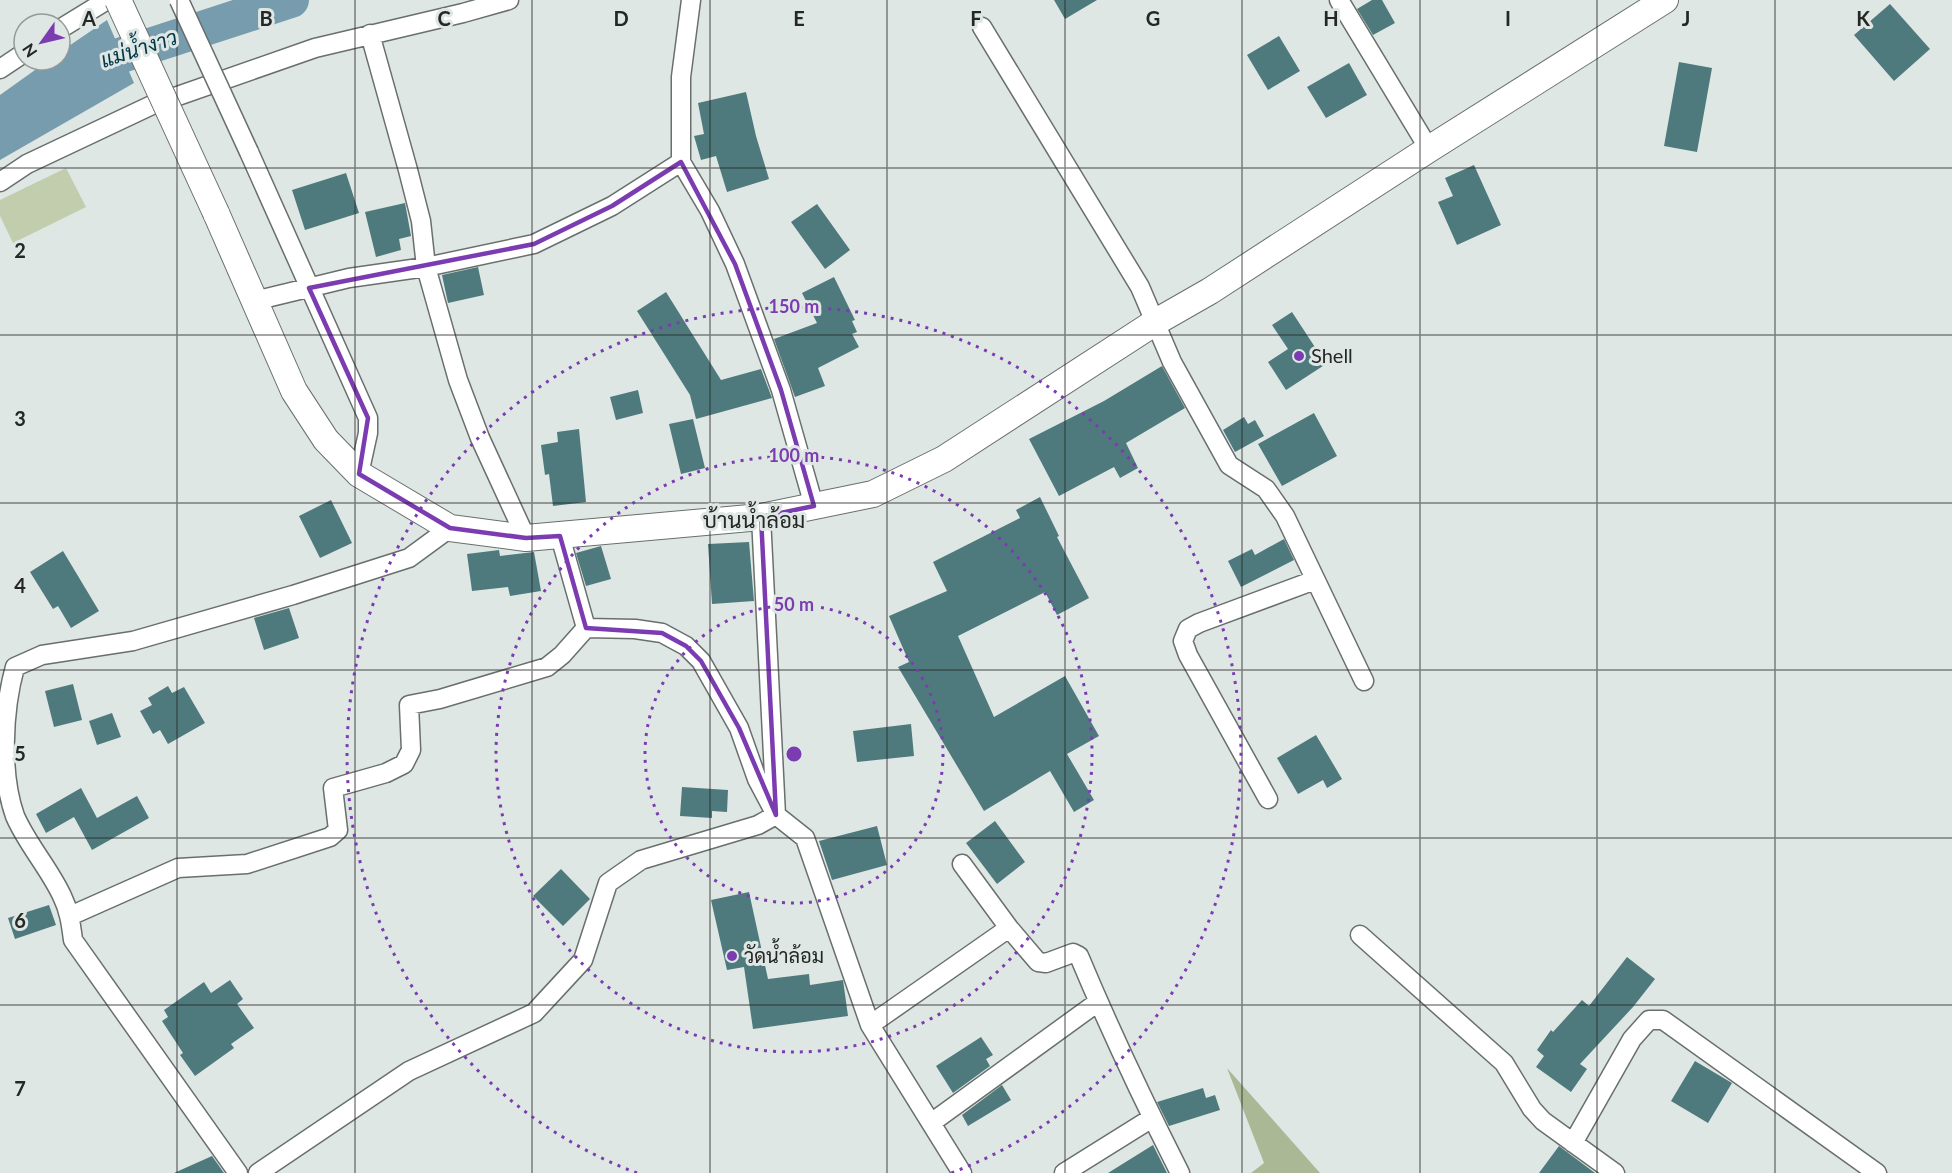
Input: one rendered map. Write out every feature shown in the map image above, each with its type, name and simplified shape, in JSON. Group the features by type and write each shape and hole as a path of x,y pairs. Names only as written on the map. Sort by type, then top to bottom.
{"main road":[{"path":"118,0 216,213 294,391 326,440 359,474 450,528 526,538 761,517 873,494 944,459 1154,323 1210,291 1429,148 1665,0"}],"street":[{"path":"72,22 107,0"},
{"path":"179,0 368,418 368,434 359,474"},
{"path":"0,182 27,164 152,105 315,48 509,0"},
{"path":"691,0 681,77 681,162 714,220 735,264 781,390 814,506"},
{"path":"1339,0 1429,148"},
{"path":"982,27 1140,288 1172,362 1229,465 1266,489 1285,516 1364,681"},
{"path":"370,34 421,221 426,267 458,380 480,438 526,538"},
{"path":"254,301 349,279 426,267 534,244 612,206 681,162"},
{"path":"761,517 776,815"},
{"path":"238,1173 73,940 70,916 62,895 16,818 10,801 4,759 5,686 15,667 42,655 133,641 293,595 409,558 450,528"},
{"path":"560,536 586,628"},
{"path":"1268,799 1188,656 1183,641 1188,629 1199,623 1315,580"},
{"path":"70,916 178,868 247,864 330,837 338,830 333,788 386,773 404,764 411,750 409,705 440,699 547,668 586,628 635,629 662,633 686,646 700,661 739,728 757,779 776,815 805,838 870,1025 962,1173"},
{"path":"258,1173 409,1071 534,1014 583,960 608,883 641,860 758,825 776,815"},
{"path":"962,864 1009,928 1038,962 1046,963 1073,953 1079,956 1098,1002 1180,1173"},
{"path":"870,1025 1009,928"},
{"path":"1360,935 1496,1055 1517,1083 1532,1109 1543,1121 1615,1173"},
{"path":"931,1123 1098,1002"},
{"path":"1573,1143 1632,1039 1649,1020 1663,1020 1877,1173"},
{"path":"1064,1173 1152,1118"}],"highlighted area":[{"path":"681,162 735,264 781,390 814,506 761,517 776,815 739,728 701,661 686,646 662,633 586,628 560,536 526,538 450,528 359,474 368,418 309,288 534,244 612,206"}],"green space":[{"path":"66,168 86,207 13,243 0,216 0,200"},
{"path":"1227,1068 1320,1173 1251,1173 1264,1163"}],"water":[{"path":"107,20 134,83 0,160 0,95 32,72 72,72 72,44"}],"building":[{"path":"1054,0 1097,0 1065,19"},
{"path":"1372,0 1382,0 1395,23 1373,35 1357,9"},
{"path":"1890,4 1930,49 1894,81 1854,35"},
{"path":"1279,36 1300,71 1268,90 1247,55"},
{"path":"1679,62 1712,68 1697,152 1664,146"},
{"path":"1349,63 1367,95 1326,118 1307,87"},
{"path":"746,92 769,179 727,192 716,156 701,160 694,136 704,134 698,103"},
{"path":"1474,165 1501,225 1457,245 1438,202 1453,196 1445,178"},
{"path":"346,173 359,213 305,230 292,190"},
{"path":"405,203 411,236 399,239 401,250 376,257 365,212"},
{"path":"817,204 850,250 825,269 791,222"},
{"path":"478,267 484,295 448,303 442,275"},
{"path":"834,277 855,320 852,321 857,332 852,334 859,347 818,368 825,386 795,397 774,339 817,323 802,293"},
{"path":"666,292 721,380 761,369 772,398 696,419 690,395 637,311"},
{"name":"Shell","path":"1292,312 1326,364 1286,390 1268,362 1288,349 1272,325"},
{"path":"1162,366 1185,408 1126,443 1138,468 1120,478 1114,467 1059,496 1029,439 1104,401"},
{"path":"638,390 643,413 616,420 610,397"},
{"path":"1314,413 1337,456 1282,486 1258,444"},
{"path":"1244,417 1248,424 1255,420 1264,436 1235,452 1223,430"},
{"path":"693,419 705,468 681,474 669,424"},
{"path":"579,429 586,502 553,506 549,474 545,475 541,445 558,442 557,432"},
{"path":"1040,497 1059,536 1057,537 1089,598 1057,615 1045,592 958,636 994,717 1065,676 1099,736 1067,754 1094,800 1074,812 1050,771 984,811 898,667 909,662 889,616 947,591 933,562 1020,518 1016,510"},
{"path":"331,500 352,543 320,558 299,516"},
{"path":"1284,539 1294,560 1241,587 1228,561 1252,549 1255,555"},
{"path":"749,542 754,601 712,604 708,544"},
{"path":"601,546 611,579 586,586 576,553"},
{"path":"499,550 500,556 534,552 541,591 510,596 508,587 472,591 467,554"},
{"path":"63,551 99,611 71,628 58,606 53,609 30,572"},
{"path":"289,608 299,638 264,650 254,618"},
{"path":"73,684 82,720 54,727 45,691"},
{"path":"168,686 172,693 184,687 205,723 168,744 160,730 153,734 140,711 152,705 148,698"},
{"path":"112,713 121,737 97,745 89,721"},
{"path":"911,724 914,756 857,762 853,731"},
{"path":"1316,735 1342,779 1327,788 1323,780 1298,794 1277,758"},
{"path":"682,787 728,790 727,812 712,811 712,818 680,816"},
{"path":"81,788 97,818 137,796 149,818 92,850 74,817 46,833 36,814"},
{"path":"995,821 1025,862 997,884 966,843"},
{"path":"877,826 887,865 832,880 819,841"},
{"path":"561,869 590,899 563,926 533,896"},
{"path":"749,892 768,979 809,974 810,985 843,980 848,1016 753,1029 744,967 727,970 711,900"},
{"path":"49,905 56,925 15,939 8,918"},
{"path":"1627,957 1655,979 1633,1007 1580,1064 1587,1069 1571,1092 1536,1067 1544,1056 1537,1050 1551,1030 1553,1032 1582,1000 1589,1006"},
{"path":"230,980 243,999 237,1004 254,1028 231,1044 234,1048 195,1076 180,1055 183,1053 162,1021 168,1017 164,1010 204,982 211,993"},
{"path":"981,1037 993,1055 986,1059 990,1066 953,1093 936,1066"},
{"path":"1695,1061 1732,1083 1708,1123 1671,1101"},
{"path":"1002,1085 1011,1100 968,1126 962,1115"},
{"path":"1203,1088 1206,1098 1215,1095 1220,1110 1169,1126 1157,1102"},
{"path":"1153,1145 1167,1173 1108,1173"},
{"path":"1559,1146 1595,1173 1539,1173"},
{"path":"212,1156 224,1173 174,1173"}],"waterway":[{"name":"แม่น้ำงาว","path":"0,123 82,68 291,0"}],"place":[{"name":"Shell","path":"1299,356"},
{"name":"วัดน้ำล้อม","path":"732,956"}],"district":[{"name":"บ้านน้ำล้อม","path":"754,520"}]}
